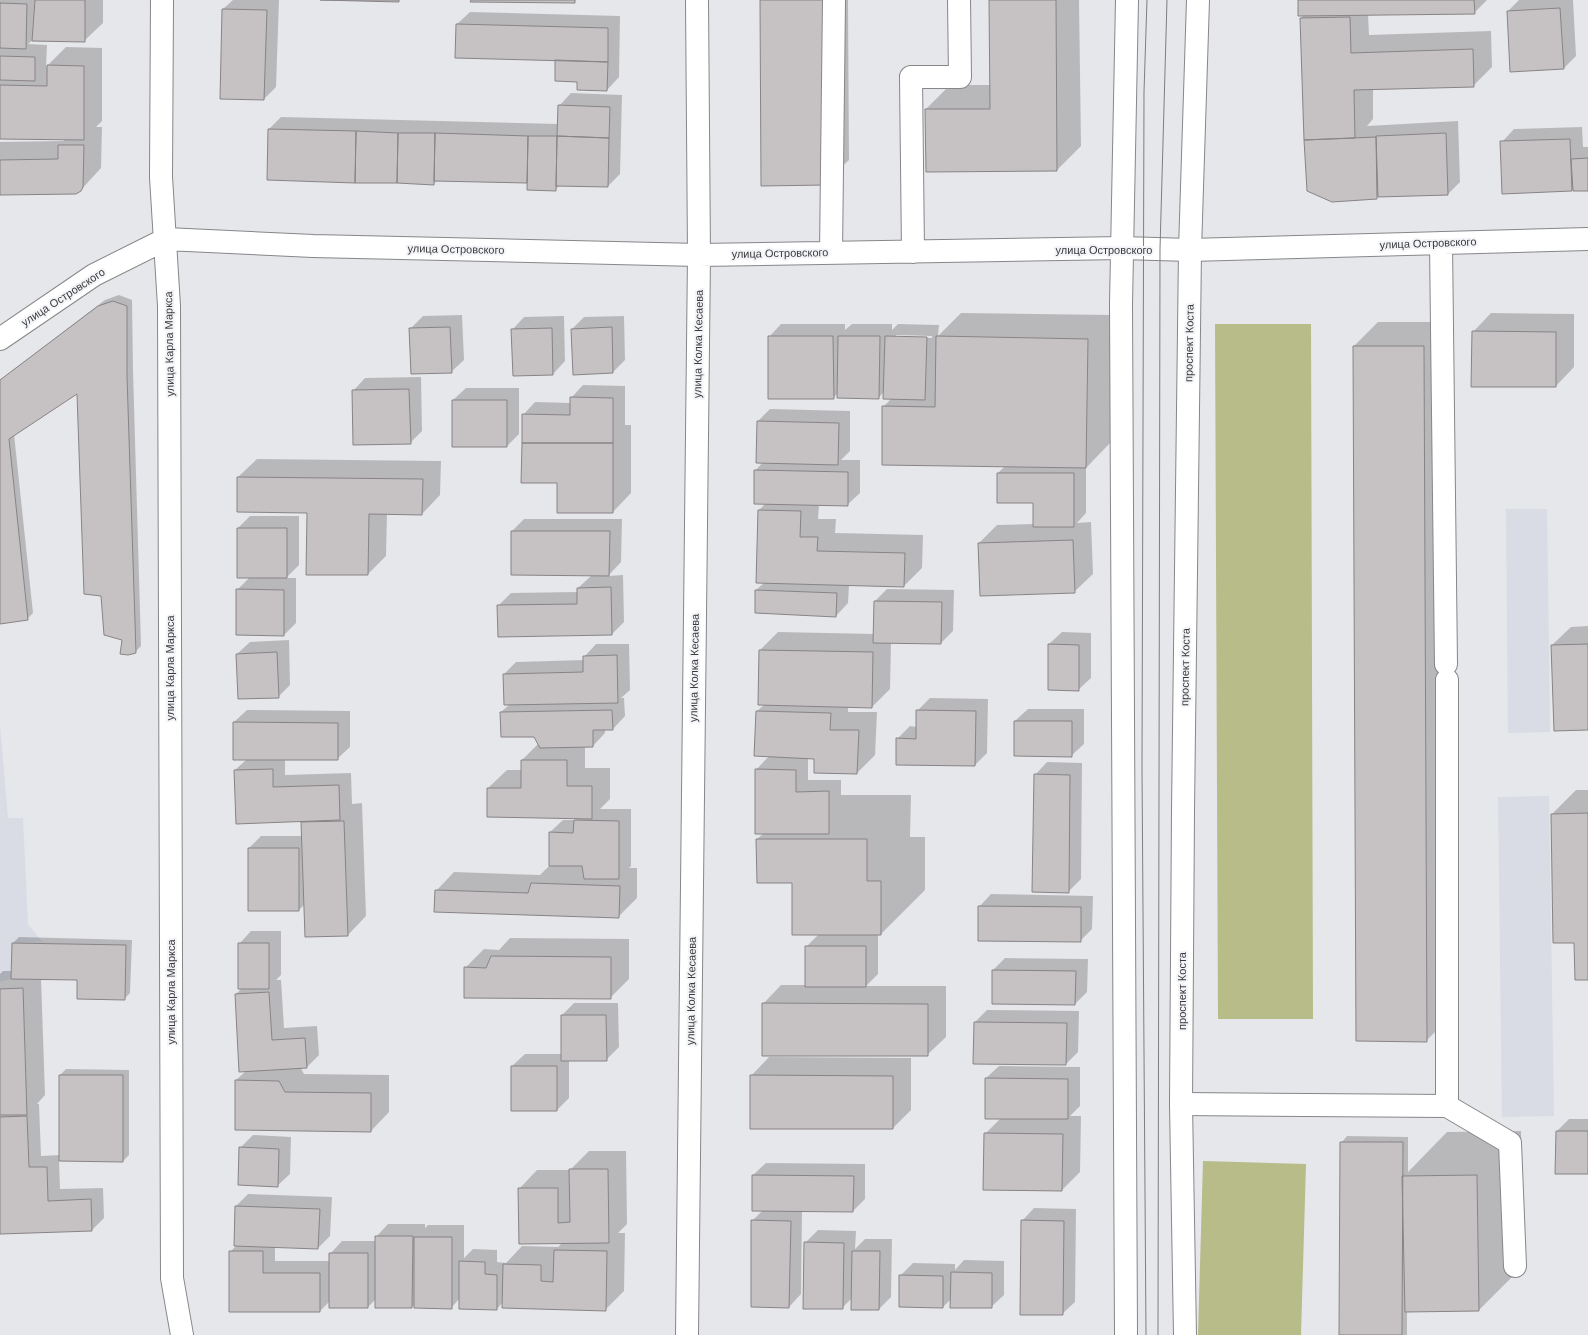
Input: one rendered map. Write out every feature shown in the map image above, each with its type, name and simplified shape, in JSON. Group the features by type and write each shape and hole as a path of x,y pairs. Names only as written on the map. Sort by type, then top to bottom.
{"street":[{"name":"улица Карла Маркса","path":"162,0 161,177 169,306 172,1278 182,1335"},
{"name":"улица Колка Кесаева","path":"687,1335 699,255 697,0"},
{"path":"831,253 834,0"},
{"path":"912,252 911,77 960,77 959,0"},
{"path":"1126,1335 1122,248 1127,0"},
{"name":"проспект Коста","path":"1185,1335 1181,1104 1190,250 1198,0"},
{"name":"улица Островского","path":"0,339 94,274 166,239 305,245 699,255 1122,248 1190,250 1588,239"},
{"path":"1440,243 1447,672 1447,1106"},
{"path":"1181,1104 1447,1106 1510,1143 1514,1266"}],"shaded area":[{"path":"1506,509 1547,509 1550,732 1508,733"},
{"path":"0,725 8,818 23,818 28,925 43,942 12,943 11,979 0,982"},
{"path":"1549,796 1554,1116 1502,1117 1498,797"}],"green space":[{"path":"1215,324 1311,324 1313,1019 1218,1019"},
{"path":"1203,1161 1306,1164 1301,1335 1198,1335"}],"building":[{"path":"35,0 85,0 85,42 32,41"},
{"path":"320,0 399,0 399,2"},
{"path":"471,0 575,0 575,3 470,2"},
{"path":"760,0 824,0 825,185 761,186"},
{"path":"989,0 1056,0 1057,171 926,172 925,109 990,109"},
{"path":"1298,0 1474,0 1475,14 1298,16"},
{"path":"0,3 27,4 26,49 0,48"},
{"path":"1560,8 1564,69 1510,72 1507,11"},
{"path":"222,9 267,10 264,100 220,99"},
{"path":"1350,17 1351,53 1473,49 1474,87 1354,90 1355,138 1304,140 1300,18"},
{"path":"456,24 608,28 608,62 455,58"},
{"path":"0,56 35,57 35,81 0,80"},
{"path":"555,60 608,62 607,91 577,90 577,82 555,81"},
{"path":"47,65 84,66 84,140 0,139 0,85 47,86"},
{"path":"558,105 610,107 609,138 557,136"},
{"path":"268,129 356,131 355,183 267,180"},
{"path":"356,131 398,133 397,183 355,183"},
{"path":"398,133 435,133 434,185 397,183"},
{"path":"435,133 528,136 527,183 434,181"},
{"path":"1446,133 1448,195 1378,197 1376,136"},
{"path":"528,136 557,136 556,191 527,190"},
{"path":"557,136 609,138 608,187 556,186"},
{"path":"1376,137 1377,199 1332,202 1307,191 1304,140"},
{"path":"1570,139 1572,191 1502,194 1500,141"},
{"path":"58,145 84,145 83,187 81,191 76,194 0,195 0,160 58,159"},
{"path":"1588,158 1588,191 1573,191 1571,159"},
{"path":"113,301 127,306 127,376 136,653 128,655 120,654 122,640 104,635 101,596 84,594 77,394 9,439 28,620 0,624 0,380 98,306"},
{"path":"450,327 452,373 411,374 409,328"},
{"path":"612,327 613,373 573,375 571,329"},
{"path":"552,328 553,375 513,376 511,329"},
{"path":"1472,331 1556,332 1556,387 1471,387"},
{"path":"768,336 833,336 834,399 768,399"},
{"path":"838,336 880,336 879,399 837,398"},
{"path":"885,336 927,337 925,400 883,399"},
{"path":"936,336 1088,339 1086,468 882,465 882,406 935,407"},
{"path":"1353,346 1424,346 1427,1042 1356,1041"},
{"path":"409,389 411,444 353,445 352,390"},
{"path":"570,397 613,398 613,443 522,443 522,414 570,415"},
{"path":"452,400 507,400 507,447 452,447"},
{"path":"757,421 839,423 838,465 756,463"},
{"path":"522,443 613,443 613,513 557,513 557,483 521,483"},
{"path":"754,470 848,472 848,506 754,504"},
{"path":"997,473 1074,473 1074,527 1033,527 1033,503 997,503"},
{"path":"237,477 423,479 422,515 369,514 368,575 306,575 307,513 237,512"},
{"path":"758,510 801,511 800,537 818,537 817,551 905,553 904,587 756,583"},
{"path":"237,528 287,528 287,578 237,578"},
{"path":"511,531 610,531 609,576 511,575"},
{"path":"1073,540 1075,593 980,596 978,543"},
{"path":"611,587 612,635 498,637 497,605 577,604 577,588"},
{"path":"236,589 284,590 284,636 236,635"},
{"path":"755,590 837,593 836,617 755,613"},
{"path":"874,601 942,602 941,644 873,643"},
{"path":"1048,644 1079,645 1079,691 1048,690"},
{"path":"1588,644 1588,730 1554,731 1551,645"},
{"path":"759,650 873,652 872,708 758,705"},
{"path":"277,652 279,698 238,699 236,654"},
{"path":"617,655 618,703 504,705 503,674 583,672 583,656"},
{"path":"612,710 613,730 593,730 593,747 540,748 534,737 501,737 500,712"},
{"path":"916,710 976,711 975,766 896,765 896,738 916,739"},
{"path":"756,711 831,713 830,730 859,730 857,774 814,773 814,759 754,756"},
{"path":"1014,721 1072,721 1072,757 1014,756"},
{"path":"233,722 338,723 338,760 233,760"},
{"path":"521,760 567,760 567,786 592,786 592,819 487,817 487,788 521,788"},
{"path":"273,769 273,787 339,785 340,820 236,824 234,770"},
{"path":"755,769 796,770 796,792 829,791 829,834 755,834"},
{"path":"1034,774 1070,775 1069,893 1032,892"},
{"path":"1588,813 1588,980 1575,980 1574,943 1553,943 1551,814"},
{"path":"574,820 619,821 619,879 584,879 582,866 549,866 549,832 573,833"},
{"path":"344,821 348,936 305,937 301,822"},
{"path":"756,839 867,839 867,881 881,881 881,935 792,935 792,883 757,883"},
{"path":"248,848 299,848 299,911 248,911"},
{"path":"531,883 620,886 619,918 434,912 435,890 528,893"},
{"path":"978,906 1081,907 1081,942 978,941"},
{"path":"12,943 126,945 125,1000 77,999 77,980 11,979"},
{"path":"238,943 269,943 269,989 238,989"},
{"path":"805,946 866,946 866,987 805,987"},
{"path":"491,956 611,957 611,999 464,998 464,967 486,968"},
{"path":"992,970 1076,971 1075,1005 992,1004"},
{"path":"23,988 27,1115 0,1115 0,989"},
{"path":"269,992 272,1040 305,1038 307,1068 239,1072 235,994"},
{"path":"762,1003 928,1004 928,1056 762,1056"},
{"path":"561,1015 606,1015 607,1061 561,1061"},
{"path":"974,1022 1067,1023 1066,1065 973,1064"},
{"path":"511,1066 557,1066 557,1111 511,1111"},
{"path":"59,1075 123,1075 123,1162 59,1161"},
{"path":"750,1075 893,1076 893,1129 750,1129"},
{"path":"985,1078 1068,1079 1068,1119 985,1119"},
{"path":"235,1080 279,1081 285,1092 371,1093 371,1132 235,1130"},
{"path":"27,1116 29,1167 47,1167 48,1201 91,1199 92,1231 0,1234 0,1117"},
{"path":"1556,1131 1588,1131 1588,1174 1555,1174"},
{"path":"984,1133 1063,1134 1062,1191 983,1190"},
{"path":"1340,1142 1403,1142 1402,1335 1339,1335"},
{"path":"239,1147 279,1149 278,1187 238,1185"},
{"path":"569,1169 608,1169 609,1243 519,1244 518,1188 558,1188 558,1223 570,1222"},
{"path":"752,1175 854,1176 853,1212 752,1211"},
{"path":"1477,1175 1479,1311 1405,1312 1402,1176"},
{"path":"235,1206 320,1209 318,1249 234,1246"},
{"path":"751,1220 791,1221 789,1308 751,1307"},
{"path":"1021,1220 1064,1221 1063,1315 1020,1315"},
{"path":"375,1236 413,1236 412,1308 375,1308"},
{"path":"414,1237 452,1237 452,1309 414,1308"},
{"path":"804,1242 844,1243 843,1309 803,1309"},
{"path":"554,1250 607,1251 606,1311 502,1308 503,1264 541,1265 541,1281 553,1282"},
{"path":"229,1251 263,1251 263,1273 320,1273 320,1312 229,1312"},
{"path":"852,1251 880,1251 879,1310 851,1310"},
{"path":"329,1253 368,1253 368,1308 329,1308"},
{"path":"459,1261 485,1262 485,1274 497,1275 497,1310 459,1309"},
{"path":"951,1272 992,1273 992,1308 950,1308"},
{"path":"899,1275 943,1276 943,1308 899,1307"}],"tram line":[{"path":"1146,1335 1142,768 1144,92 1147,0"},
{"path":"1158,1335 1160,249 1167,0"}]}
